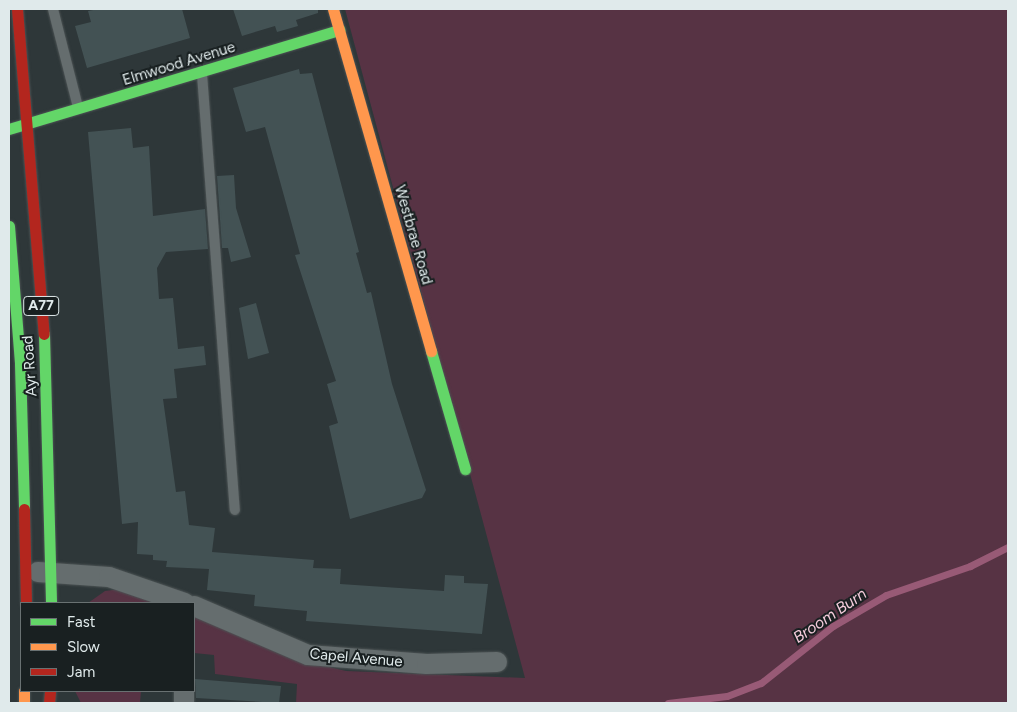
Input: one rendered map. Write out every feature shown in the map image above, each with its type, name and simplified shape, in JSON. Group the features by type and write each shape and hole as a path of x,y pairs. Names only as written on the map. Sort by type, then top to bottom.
{"main road":[{"name":"Ayr Road","path":"17,9 46,364 52,573 51,602"},
{"name":"Westbrae Road","path":"334,9 465,469"},
{"name":"Elmwood Avenue","path":"9,129 339,30"},
{"name":"Ayr Road","path":"9,226 26,602"}],"street":[{"path":"15,364 46,364"},
{"path":"26,571 117,579 182,602"},
{"name":"Capel Avenue","path":"195,606 308,655 427,664 497,662"}],"lane":[{"path":"53,9 78,109"},
{"path":"202,72 235,510"}],"shaded area":[{"path":"345,9 1008,9 1008,703 296,703 297,684 215,674 214,655 195,653 195,614 287,657 346,671 525,678"},
{"path":"120,589 160,602 89,602 105,591"},
{"path":"76,692 141,692 140,703 81,703"}],"building":[{"path":"98,9 182,9 190,38 87,68 75,26 91,22 88,11"},
{"path":"233,9 318,9 318,13 296,20 298,26 277,32 275,26 242,36"},
{"path":"299,69 300,74 312,73 359,252 356,253 367,293 371,292 392,384 426,490 422,498 350,519 329,426 338,423 327,384 336,381 295,255 300,254 265,127 246,132 233,88"},
{"path":"131,128 133,148 149,146 153,216 205,209 208,249 166,252 157,268 159,299 173,298 178,349 204,346 206,365 174,369 177,398 163,399 176,492 185,491 189,525 215,528 212,552 314,560 313,568 341,569 340,584 444,591 445,575 464,576 464,583 488,584 482,634 306,621 307,611 254,606 255,595 207,590 209,569 166,567 167,561 153,560 153,555 137,554 138,522 122,524 88,132"},
{"path":"234,175 236,208 251,257 231,262 228,248 222,248 217,176"},
{"path":"256,303 269,353 248,359 239,308"},
{"path":"195,679 281,686 279,703 196,698"}],"waterway":[{"name":"Broom Burn","path":"668,703 727,696 761,683 833,626 886,595 970,566 1008,547"}],"traffic: fast":[{"path":"9,129 339,30"},
{"path":"9,226 20,364 24,509"},
{"path":"44,334 51,602"},
{"path":"431,351 465,469"}],"traffic: slow":[{"path":"333,9 431,351"},
{"path":"24,692 24,703"}],"traffic: jam":[{"path":"17,9 44,334"},
{"path":"24,509 26,602"},
{"path":"49,703 50,692"}]}
